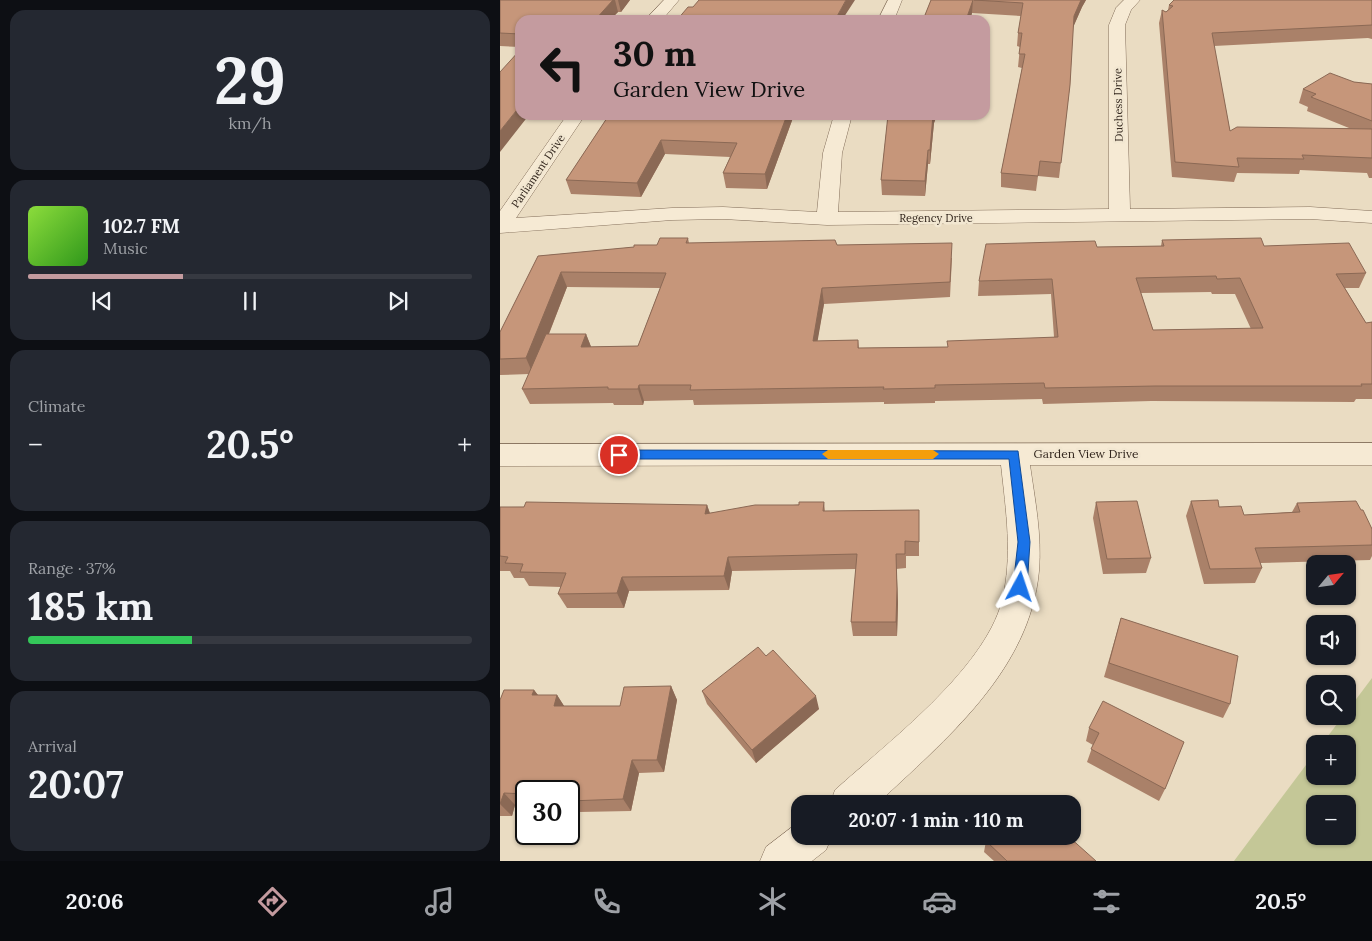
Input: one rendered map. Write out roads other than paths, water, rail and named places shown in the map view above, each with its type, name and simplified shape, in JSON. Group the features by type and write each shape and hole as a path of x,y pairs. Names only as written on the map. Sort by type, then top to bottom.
{"street":[{"path":"658,15 672,0"},
{"path":"888,15 895,0"},
{"name":"Duchess Drive","path":"1120,216 1117,26 1124,8 1134,0"},
{"name":"Parliament Drive","path":"500,226 573,120"},
{"path":"827,219 832,159 841,120"},
{"name":"Regency Drive","path":"500,226 672,214 722,213 827,219 1310,214 1372,217"},
{"path":"858,795 953,705 995,652 1012,618 1020,587 1024,542 1014,454"},
{"name":"Garden View Drive","path":"500,455 1372,454"},
{"path":"780,861 800,845"}]}
